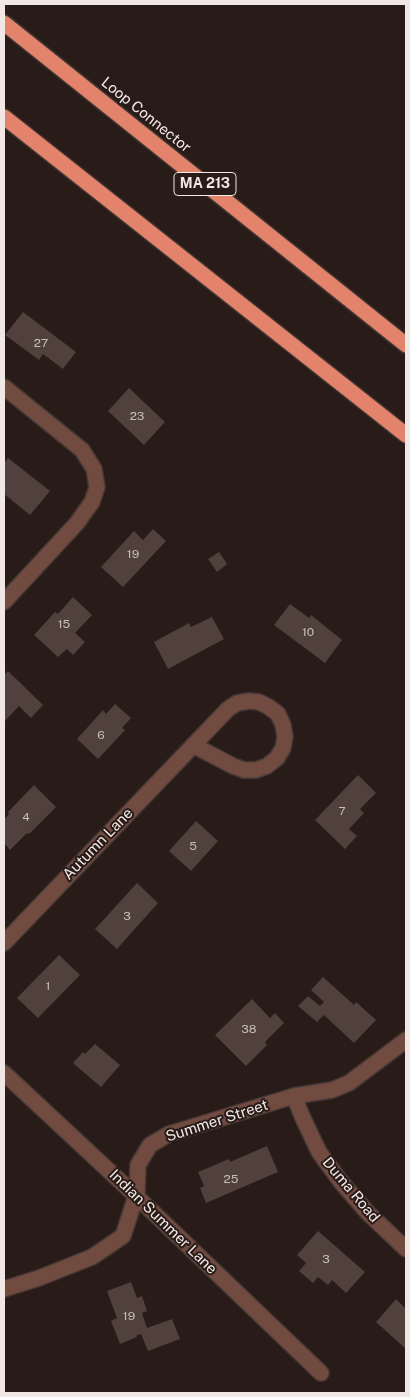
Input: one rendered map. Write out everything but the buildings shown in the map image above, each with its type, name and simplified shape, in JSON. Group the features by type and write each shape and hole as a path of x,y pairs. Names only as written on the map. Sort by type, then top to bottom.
{"highway":[{"name":"Loop Connector","path":"4,23 406,345"},
{"path":"4,117 406,436"}],"street":[{"path":"4,387 82,450 94,469 97,487 92,502 77,523 4,602"},
{"name":"Autumn Lane","path":"4,943 228,709 238,703 248,701 259,702 278,714 283,725 285,737 283,748 277,758 268,766 256,770 244,770 193,746"},
{"name":"Summer Street","path":"4,1289 92,1258 123,1236 136,1196 138,1164 150,1144 169,1134 294,1096 332,1090 349,1084 405,1043"},
{"name":"Indian Summer Lane","path":"4,1073 321,1373"},
{"name":"Duma Road","path":"294,1096 319,1152 341,1182 368,1213 406,1249"}]}
